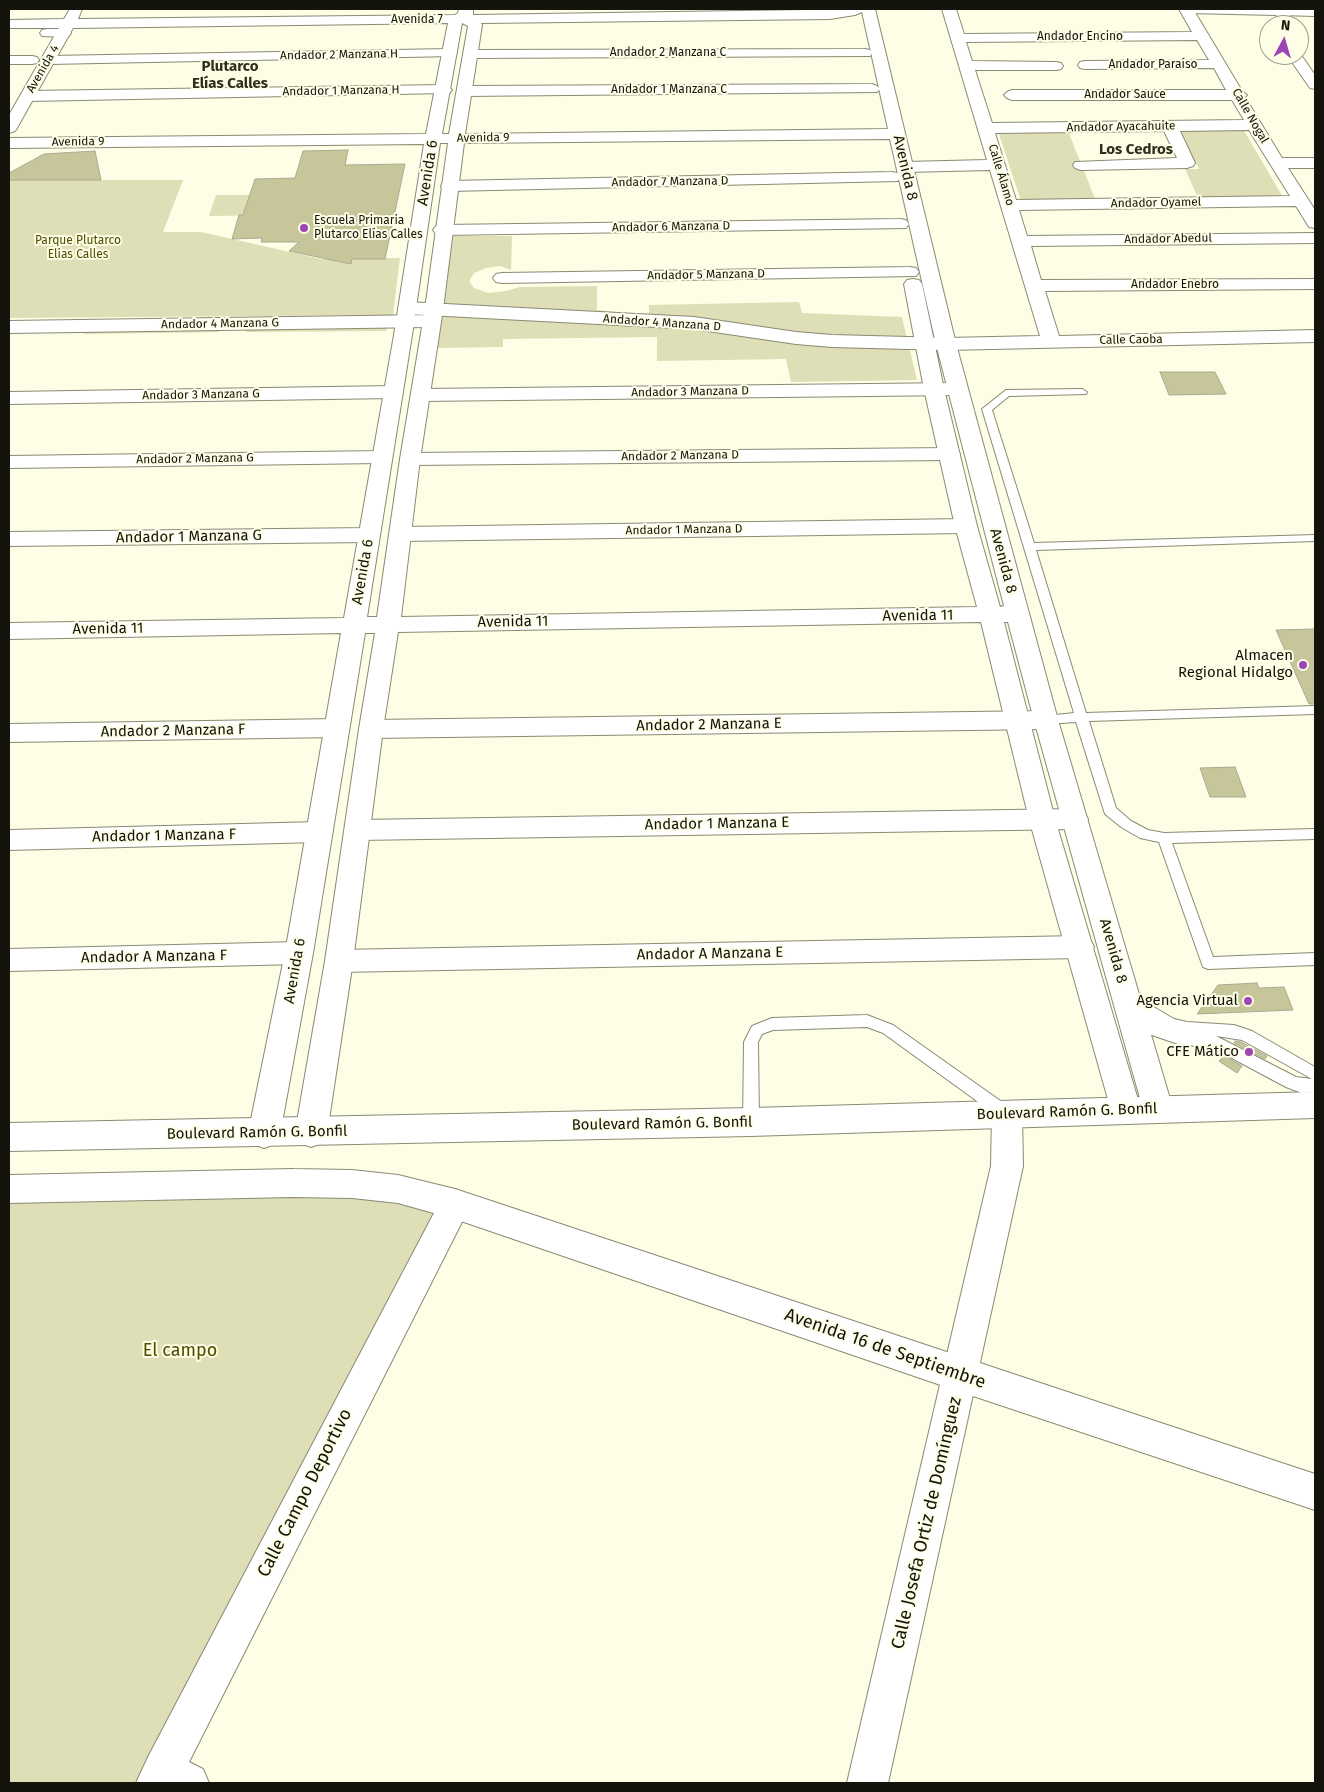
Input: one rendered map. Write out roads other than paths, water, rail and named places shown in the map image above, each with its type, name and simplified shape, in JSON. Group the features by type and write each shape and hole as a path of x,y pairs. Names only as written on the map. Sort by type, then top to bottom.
{"street":[{"name":"Avenida 7","path":"9,24 63,20 830,15 860,9"},
{"name":"Avenida 8","path":"860,9 865,53 872,89 890,131"},
{"name":"Avenida 8","path":"860,9 890,131 935,343 934,389 966,526 991,615 1042,819 1126,1110"},
{"name":"Calle Álamo","path":"949,9 1051,341"},
{"path":"1187,9 1315,12"},
{"name":"Calle Nogal","path":"1187,9 1277,163 1315,222"},
{"path":"1262,10 1266,15"},
{"path":"1280,11 1283,15"},
{"name":"Avenida 6","path":"311,1133 359,830 371,729 432,322 442,230 457,135 454,90 460,54 454,26 465,16"},
{"name":"Avenida 4","path":"9,128 49,60 63,20"},
{"name":"Avenida 4","path":"9,100 32,60 63,20"},
{"name":"Andador Encino","path":"958,38 1203,36"},
{"name":"Andador 2 Manzana C","path":"460,54 865,53"},
{"name":"Andador 2 Manzana H","path":"49,60 460,54"},
{"path":"9,60 32,60"},
{"name":"Andador Paraíso","path":"1085,65 1220,64"},
{"path":"1306,65 1315,85"},
{"path":"967,66 1056,66"},
{"name":"Andador 1 Manzana C","path":"454,90 872,89"},
{"name":"Avenida 6","path":"264,1134 299,953 405,322 434,135 454,90"},
{"name":"Andador 1 Manzana H","path":"28,96 454,90"},
{"name":"Andador Sauce","path":"1012,95 1238,95"},
{"name":"Andador Ayacahuite","path":"986,128 1256,125"},
{"path":"1081,165 1187,163 1170,126"},
{"name":"Avenida 9","path":"9,128 434,135 890,131"},
{"name":"Avenida 9","path":"9,143 434,135"},
{"path":"1277,163 1315,163"},
{"name":"Andador 7 Manzana D","path":"449,186 898,172 998,165"},
{"name":"Avenida 8","path":"898,172 900,224 910,272 935,343 958,389 1046,720 1075,819 1135,1003 1158,1109"},
{"name":"Andador Oyamel","path":"1010,205 1301,201"},
{"name":"Andador 6 Manzana D","path":"442,230 900,224"},
{"name":"Andador Abedul","path":"1021,241 1315,238"},
{"name":"Andador 5 Manzana D","path":"502,278 910,272"},
{"name":"Andador Enebro","path":"1034,286 1315,284"},
{"name":"Andador 4 Manzana D","path":"405,322 694,323 796,338 832,341 935,343"},
{"name":"Andador 4 Manzana G","path":"9,327 73,332 237,330 432,322"},
{"name":"Andador 4 Manzana G","path":"9,339 73,332"},
{"name":"Calle Caoba","path":"935,343 1315,336"},
{"name":"Andador 3 Manzana D","path":"421,395 958,389"},
{"name":"Andador 3 Manzana G","path":"9,398 393,392"},
{"name":"Andador 2 Manzana D","path":"410,459 950,454"},
{"name":"Andador 2 Manzana G","path":"9,462 382,457"},
{"name":"Andador 1 Manzana D","path":"401,534 966,526"},
{"name":"Andador 1 Manzana G","path":"9,539 369,535"},
{"name":"Avenida 11","path":"9,631 1017,614"},
{"name":"Andador 2 Manzana E","path":"371,729 1046,720"},
{"name":"Andador 2 Manzana F","path":"9,733 337,728"},
{"name":"Andador 1 Manzana E","path":"359,830 1075,819"},
{"name":"Andador 1 Manzana F","path":"9,840 319,832"},
{"name":"Andador A Manzana E","path":"339,961 1080,946"},
{"name":"Andador A Manzana F","path":"9,960 299,953"},
{"name":"Boulevard Ramón G. Bonfil","path":"9,1138 311,1133 752,1122 1315,1105"},
{"name":"Calle Josefa Ortiz de Domínguez","path":"867,1783 1007,1166 1007,1114"},
{"path":"9,1189 293,1183 352,1184 398,1189 455,1204"},
{"name":"Avenida 16 de Septiembre","path":"455,1204 1315,1492"},
{"name":"Calle Campo Deportivo","path":"169,1779 455,1204"}],"lane":[{"path":"1082,392 1006,393 987,409 1110,811 1126,824 1145,834 1164,838 1315,834"},
{"path":"1029,547 1315,538"},
{"path":"1046,720 1081,717 1315,710"},
{"path":"1164,838 1208,963 1315,959"},
{"path":"1135,1003 1171,1024 1187,1028 1234,1031 1247,1035 1315,1074"},
{"path":"1135,1003 1151,1029 1178,1038 1215,1042 1291,1082 1302,1086 1315,1086"},
{"path":"752,1122 751,1042 757,1030 772,1024 867,1021 888,1029 1007,1114"}],"place":[{"name":"Escuela Primaria Plutarco Elías Calles","path":"304,228"},
{"name":"Almacen Regional Hidalgo","path":"1303,665"},
{"name":"Agencia Virtual","path":"1248,1001"},
{"name":"CFE Mático","path":"1249,1052"}],"district":[{"name":"Plutarco Elías Calles","path":"230,76"},
{"name":"Los Cedros","path":"1136,150"}],"park label":[{"name":"Parque Plutarco Elias Calles","path":"78,248"},
{"name":"El campo","path":"180,1351"}]}
